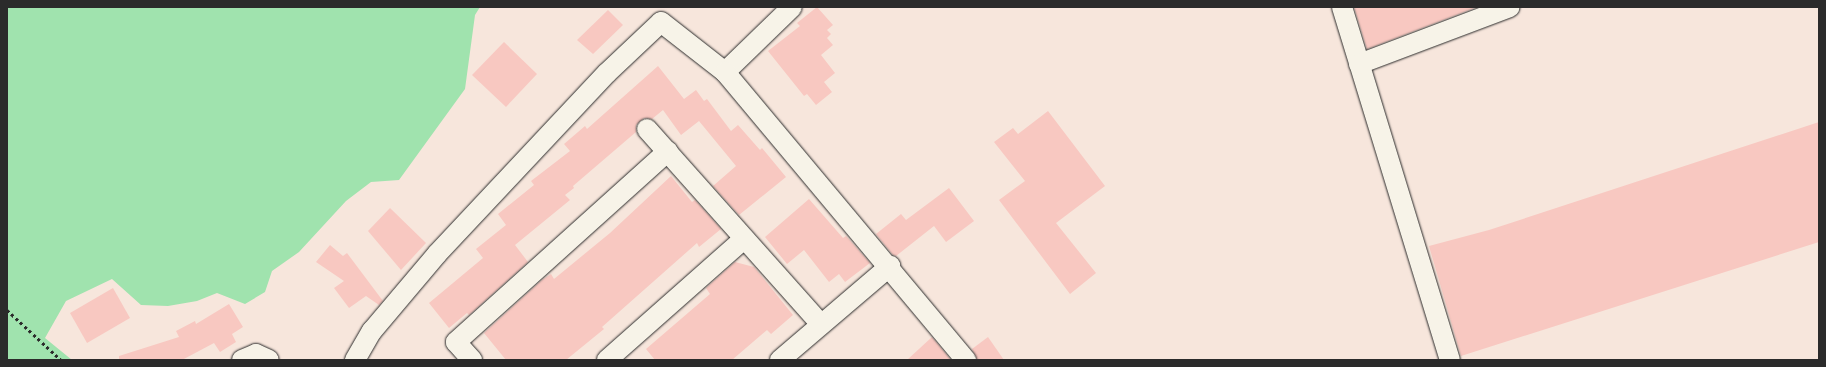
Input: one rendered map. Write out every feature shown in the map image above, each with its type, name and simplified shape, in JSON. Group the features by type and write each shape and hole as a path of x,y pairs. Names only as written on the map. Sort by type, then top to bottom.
{"street":[{"path":"725,72 792,7"},
{"path":"1342,7 1450,360"},
{"path":"1359,64 1510,7"},
{"path":"355,360 372,331 437,254 607,72 661,22 725,72 890,266 966,360"},
{"path":"648,129 821,324"},
{"path":"472,360 456,342 668,151"},
{"path":"607,360 744,238"},
{"path":"780,360 890,266"},
{"path":"242,360 256,354 269,360"}],"path":[{"path":"7,310 61,360"}],"green space":[{"path":"7,7 480,7 475,15 465,89 399,180 371,182 346,201 299,252 272,271 265,292 245,304 217,293 197,301 168,306 141,305 112,279 66,301 45,338 72,360 7,360"}],"building":[{"path":"817,7 833,25 827,30 831,34 827,38 833,45 821,55 835,73 824,82 832,92 816,105 807,94 804,96 768,51 800,26 797,23"},
{"path":"1354,7 1477,7 1367,49"},
{"path":"608,10 623,25 593,54 577,40"},
{"path":"504,42 537,74 506,107 472,75"},
{"path":"658,66 684,99 696,90 704,101 707,99 731,131 738,125 760,150 762,148 786,177 739,215 713,186 736,166 699,121 681,135 663,110 652,119 644,118 636,125 636,132 573,186 574,188 565,195 570,200 515,245 528,262 469,315 467,313 449,328 429,303 483,258 476,249 506,225 498,214 534,185 531,181 570,151 564,144 585,126 587,129"},
{"path":"1048,111 1105,186 1056,223 1096,273 1070,294 999,200 1025,181 994,142 1013,128 1018,134"},
{"path":"1819,122 1819,242 1461,356 1429,246 1489,230"},
{"path":"671,176 692,202 695,200 721,229 699,247 697,243 602,327 604,329 566,360 506,360 484,333 542,280 551,274 554,279 610,233"},
{"path":"949,188 974,221 946,242 934,226 896,256 893,255 876,234 901,214 906,220"},
{"path":"809,199 843,238 846,236 870,263 845,282 839,274 829,282 804,250 787,264 765,237"},
{"path":"390,208 426,243 401,270 368,231"},
{"path":"330,245 343,256 347,253 383,301 379,305 366,296 349,308 334,288 344,281 316,262"},
{"path":"735,262 754,267 793,315 771,334 767,330 732,360 655,360 646,349 710,294 706,288"},
{"path":"113,288 130,318 87,343 70,313"},
{"path":"229,304 243,327 232,334 236,342 220,352 214,343 182,360 119,360 119,356 179,337 176,331 195,321 196,324"},
{"path":"932,337 951,360 907,360"},
{"path":"988,337 1004,360 977,360 972,349"}]}
